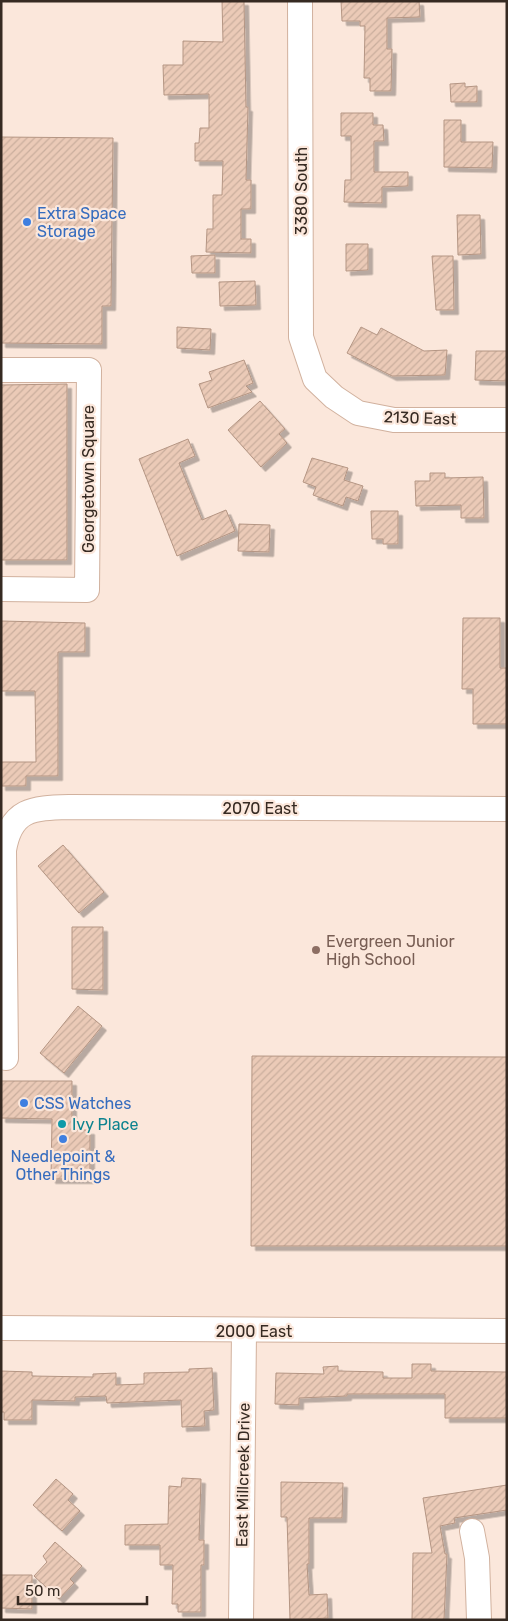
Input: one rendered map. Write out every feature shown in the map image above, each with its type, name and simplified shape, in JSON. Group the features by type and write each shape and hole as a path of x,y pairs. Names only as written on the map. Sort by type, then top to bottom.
{"street":[{"name":"3380 South","path":"300,1 301,337 314,379"},
{"name":"Georgetown Square","path":"1,370 89,370 87,590 1,589"},
{"name":"2130 East","path":"314,379 334,397 358,413 394,420 507,420"},
{"name":"2070 East","path":"4,1011 4,850 6,835 15,819 26,812 43,808 69,807 507,809"},
{"path":"4,1011 6,1058"},
{"name":"2000 East","path":"1,1328 244,1331 507,1331"},
{"name":"East Millcreek Drive","path":"241,1620 244,1331"},
{"path":"472,1531 477,1558 479,1620"}],"building":[{"path":"222,1 244,1 246,107 248,107 246,180 251,180 251,209 241,209 241,239 251,239 251,253 206,252 207,229 213,229 213,195 222,195 223,161 195,161 195,143 199,143 200,128 209,128 209,94 164,95 163,65 183,65 183,41 223,42"},
{"path":"341,1 419,1 420,17 387,18 387,49 392,49 391,91 370,91 370,78 364,78 365,26 360,26 360,21 342,21"},
{"path":"465,83 465,87 477,86 477,102 451,102 450,84"},
{"path":"341,113 373,113 373,125 383,125 384,141 374,141 374,172 408,172 408,186 382,187 382,203 344,202 345,180 351,180 351,136 341,136"},
{"path":"444,120 461,120 461,142 493,142 492,168 444,167"},
{"path":"1,137 113,138 111,306 102,306 102,344 1,343"},
{"path":"457,215 480,215 481,254 458,255"},
{"path":"346,244 368,244 368,270 346,271"},
{"path":"215,255 215,273 192,273 191,256"},
{"path":"432,256 453,256 454,310 436,310"},
{"path":"255,281 256,305 220,306 219,282"},
{"path":"177,327 211,329 210,350 177,348"},
{"path":"361,327 377,335 381,328 424,351 447,350 445,375 392,376 347,353"},
{"path":"476,351 507,351 507,381 475,380"},
{"path":"244,360 253,383 246,386 252,392 208,408 199,384 212,380 209,372"},
{"path":"67,384 67,560 1,560 1,385"},
{"path":"260,401 285,429 279,434 287,443 261,467 228,430"},
{"path":"188,439 195,456 179,463 202,520 226,510 235,531 177,556 139,459"},
{"path":"312,458 348,468 344,480 363,486 358,501 346,497 343,506 313,495 316,487 303,482"},
{"path":"430,473 445,473 445,478 483,477 484,518 461,518 461,505 416,506 415,481 430,481"},
{"path":"371,511 398,511 398,544 383,544 383,539 372,539"},
{"path":"239,524 270,525 269,552 238,551"},
{"path":"463,618 500,618 500,668 507,668 507,724 473,724 473,689 462,689"},
{"path":"1,621 85,623 85,652 58,652 58,776 26,776 26,786 1,786 1,762 36,762 35,691 1,691"},
{"path":"63,845 104,892 79,913 38,866"},
{"path":"72,927 103,927 103,990 72,989"},
{"path":"78,1006 102,1026 64,1073 40,1053"},
{"path":"252,1056 507,1057 507,1246 251,1246"},
{"name":"Ivy Place","path":"1,1081 72,1081 72,1130 90,1130 90,1179 51,1179 52,1119 1,1118"},
{"path":"412,1364 431,1364 431,1371 507,1372 507,1418 445,1418 445,1394 347,1394 347,1396 299,1398 299,1405 275,1404 276,1373 324,1374 323,1367 338,1366 338,1371 383,1372 383,1378 412,1378"},
{"path":"212,1368 214,1410 204,1411 205,1426 182,1427 181,1400 107,1403 106,1396 75,1397 75,1401 32,1400 32,1420 4,1420 4,1412 1,1412 1,1371 32,1372 32,1376 93,1377 93,1374 116,1373 116,1385 144,1384 144,1373 189,1372 189,1369"},
{"path":"182,1478 201,1479 199,1540 204,1540 204,1565 201,1565 201,1612 178,1612 178,1604 172,1604 173,1565 160,1565 160,1545 125,1545 125,1525 168,1524 169,1486 181,1487"},
{"path":"56,1479 73,1494 68,1500 80,1511 62,1531 33,1505"},
{"path":"281,1482 343,1483 342,1518 309,1518 309,1564 307,1564 309,1595 327,1594 328,1618 290,1620 287,1517 281,1517"},
{"path":"507,1485 507,1510 454,1518 455,1523 440,1526 445,1554 447,1554 444,1620 412,1620 413,1553 432,1553 423,1498"},
{"path":"55,1542 82,1566 70,1579 74,1583 59,1599 34,1576 47,1562 43,1556"},
{"path":"1,1575 32,1575 32,1609 1,1608"}],"place":[{"name":"Extra Space Storage","path":"27,222"},
{"name":"Evergreen Junior High School","path":"316,950"},
{"name":"CSS Watches","path":"24,1103"},
{"name":"Ivy Place","path":"62,1124"},
{"name":"Needlepoint & Other Things","path":"63,1139"}]}
